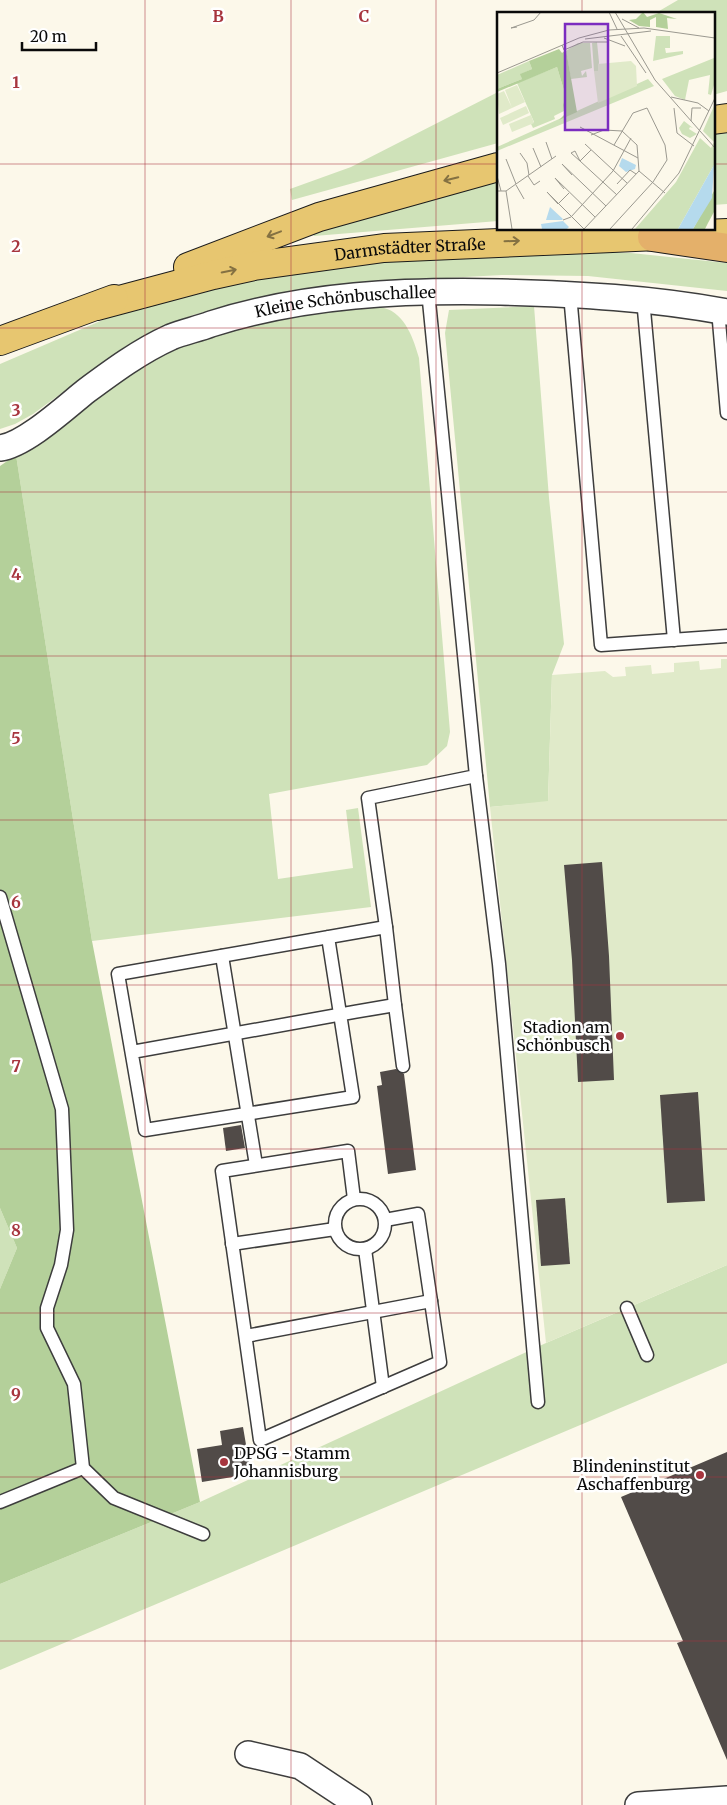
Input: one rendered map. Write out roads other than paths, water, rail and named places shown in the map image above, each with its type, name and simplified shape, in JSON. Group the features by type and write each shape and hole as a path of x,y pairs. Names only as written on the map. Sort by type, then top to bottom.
{"highway":[{"path":"652,236 727,248"}],"main road":[{"path":"714,120 727,118"},
{"name":"Darmstädter Straße","path":"0,341 97,306 218,255 319,216 497,167"},
{"name":"Darmstädter Straße","path":"97,306 213,274 384,248 727,233"}],"street":[{"name":"Kleine Schönbuschallee","path":"0,448 36,430 115,370 137,355 171,337 235,317 295,303 368,294 428,291 570,294 644,299 723,311"},
{"path":"248,1754 300,1766 359,1805"},
{"path":"638,1805 727,1800"}],"lane":[{"path":"428,291 476,776 499,964 538,1402"},
{"path":"570,294 601,645 727,636"},
{"path":"644,299 674,640"},
{"path":"723,311 727,414"},
{"path":"403,1066 368,798 476,776"},
{"path":"0,898 62,1108 67,1230 60,1265 47,1308 46,1328 74,1384 83,1468 114,1498 203,1534"},
{"path":"328,937 353,1097 145,1130 118,974 222,956 328,937 386,927"},
{"path":"222,956 256,1165"},
{"path":"132,1052 395,1005"},
{"path":"354,1199 348,1151 222,1171 260,1440 440,1362 418,1214 385,1220"},
{"path":"363,1198 374,1202 382,1211 385,1220 382,1236 372,1246 364,1249 354,1249 342,1243 335,1229 335,1218 340,1208 354,1199 363,1198"},
{"path":"232,1244 335,1229"},
{"path":"364,1249 383,1387"},
{"path":"246,1336 431,1301"},
{"path":"627,1308 647,1355"},
{"path":"0,1502 83,1468"}],"place":[{"name":"Stadion am Schönbusch","path":"620,1036"},
{"name":"DPSG - Stamm Johannisburg","path":"224,1462"},
{"name":"Blindeninstitut Aschaffenburg","path":"700,1475"}]}
